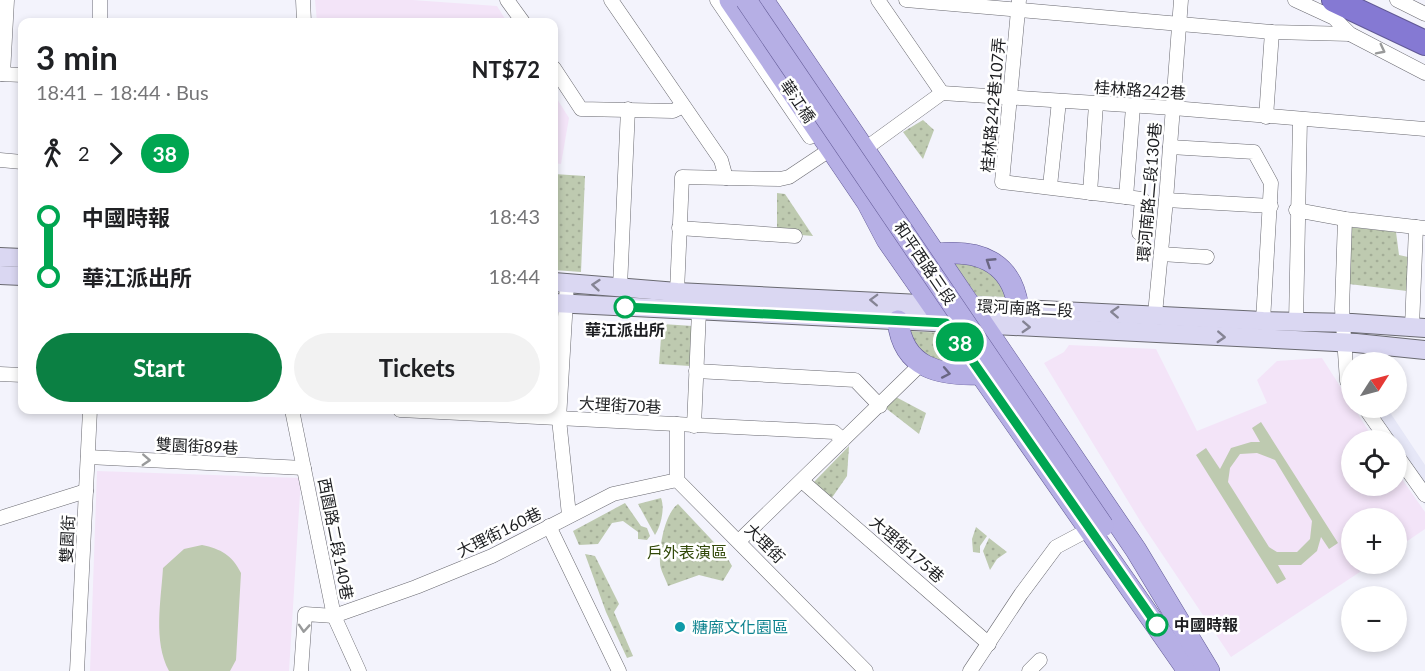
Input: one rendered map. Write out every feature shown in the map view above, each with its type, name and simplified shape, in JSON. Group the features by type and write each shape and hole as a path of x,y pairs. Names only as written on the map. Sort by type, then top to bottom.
{"highway":[{"path":"1334,0 1425,43"}],"main road":[{"name":"華江橋","path":"730,0 867,202"},
{"name":"和平西路三段","path":"746,0 1096,528 1167,600"},
{"name":"華江橋","path":"762,0 888,187"},
{"name":"和平西路三段","path":"888,187 937,254 1136,550 1209,671"},
{"name":"和平西路三段","path":"867,202 887,240 982,374 1096,528 1111,544 1134,579 1149,613 1188,671"},
{"path":"937,254 963,252 989,261 1009,280 1018,308"},
{"path":"898,321 904,344 921,363 949,375 982,374"}],"street":[{"path":"7,0 2,74 18,75"},
{"path":"100,0 100,18"},
{"path":"303,0 304,18"},
{"path":"507,0 520,18"},
{"path":"611,0 721,160 726,178"},
{"name":"和平西路三段","path":"717,0 872,226 887,240"},
{"name":"和平西路三段","path":"772,0 906,199 913,219"},
{"path":"870,146 942,93 878,0"},
{"path":"906,0 1018,6 1272,32 1350,34"},
{"name":"環河南路二段130巷","path":"1155,314 1181,0"},
{"path":"1294,0 1334,18 1350,34 1425,73"},
{"path":"1397,0 1425,14"},
{"name":"桂林路242巷107弄","path":"1018,6 1002,182 1126,197"},
{"path":"1266,117 1272,32"},
{"path":"558,74 581,109 674,111 683,106"},
{"name":"桂林路242巷","path":"942,93 1173,108 1425,129"},
{"path":"1050,186 1059,101"},
{"path":"1090,193 1096,104"},
{"path":"1133,107 1126,197 1142,199 1139,233"},
{"path":"620,287 628,110"},
{"path":"1296,323 1296,210 1300,119"},
{"path":"1170,147 1254,152 1271,183 1263,321"},
{"path":"677,292 682,177 784,178 822,155"},
{"path":"0,160 18,162"},
{"path":"1166,200 1271,206"},
{"path":"1296,210 1345,219 1420,228 1418,328"},
{"path":"1345,219 1342,309 1345,322 1346,352"},
{"path":"679,228 795,236"},
{"path":"1161,254 1207,257"},
{"path":"0,257 18,258"},
{"path":"0,275 18,276"},
{"path":"560,282 559,418 569,515"},
{"name":"環河南路二段","path":"560,282 677,292 1155,314 1296,323 1345,322 1418,328"},
{"name":"環河南路二段","path":"559,304 1345,342 1425,350"},
{"path":"694,426 699,311"},
{"path":"739,541 880,406 921,363"},
{"path":"696,371 855,380 880,406"},
{"path":"0,374 18,375"},
{"name":"雙園街","path":"78,671 90,414"},
{"name":"西園路二段140巷","path":"293,414 334,616 359,671"},
{"name":"大理街70巷","path":"480,414 834,432 843,440"},
{"path":"677,424 677,480"},
{"name":"雙園街89巷","path":"88,457 304,468"},
{"path":"1407,470 1425,495"},
{"name":"大理街160巷","path":"301,671 306,614 334,616 416,587 492,556 613,494 677,480"},
{"name":"大理街","path":"677,480 866,671"},
{"name":"大理街175巷","path":"802,482 989,644"},
{"path":"0,518 86,491"},
{"path":"549,526 619,671"},
{"path":"970,671 1056,548 1096,528"},
{"path":"1029,671 1040,660"}],"shaded area":[{"path":"315,0 412,0 497,6 504,18 317,18"},
{"path":"558,100 569,118 561,164 558,164"},
{"path":"1069,345 1156,349 1197,431 1267,403 1257,380 1277,361 1322,358 1341,388 1341,418 1360,418 1368,430 1341,430 1341,496 1407,496 1407,486 1425,512 1425,529 1407,541 1407,508 1341,508 1341,574 1357,574 1231,657 1142,524 1044,363 1064,352"},
{"path":"1368,418 1394,418 1402,430 1376,430"},
{"path":"1407,438 1425,465 1425,505 1407,477"},
{"path":"97,471 301,478 289,671 90,671"}],"green space":[{"path":"923,120 934,130 923,159 903,132"},
{"path":"558,174 585,176 581,272 558,270"},
{"path":"777,193 785,194 813,236 777,233"},
{"path":"1350,227 1396,232 1399,255 1408,257 1407,291 1349,284"},
{"path":"953,257 997,272 1007,297 977,296 952,261"},
{"path":"662,324 693,326 690,366 659,364"},
{"path":"910,331 942,333 963,362 960,370 944,368 911,348"},
{"path":"894,396 926,413 919,434 883,406"},
{"path":"1261,422 1338,543 1329,549 1321,537 1317,551 1301,565 1278,565 1286,579 1277,584 1196,455 1206,448 1220,469 1231,448 1251,442 1260,442 1252,428","holes":["1257,453 1275,460 1312,521 1310,539 1297,552 1277,552 1269,547 1228,482 1230,468 1240,454"]},
{"path":"849,446 847,476 831,499 814,482"},
{"path":"661,498 662,517 655,535 638,504"},
{"path":"625,503 641,526 647,528 650,536 647,540 638,539 638,532 623,521 612,523 598,544 579,545 573,531"},
{"name":"戶外表演區","path":"678,504 725,554 732,566 723,581 699,575 668,586 660,566 660,556 666,522 673,508"},
{"path":"976,527 987,536 980,546 980,553 973,552 972,539"},
{"path":"989,538 1007,552 997,559 990,570 983,551"},
{"path":"202,545 225,554 241,573 236,660 230,671 169,671 161,647 160,634 163,568 184,549"},
{"path":"585,554 595,556 619,604 614,612 633,656 627,658 606,612"}],"bus line":[{"name":"38","path":"625,307 946,323 1088,530 1157,625"}],"place":[{"name":"華江派出所","path":"625,307"},
{"name":"中國時報","path":"1157,625"},
{"name":"糖廍文化園區","path":"680,627"}]}
